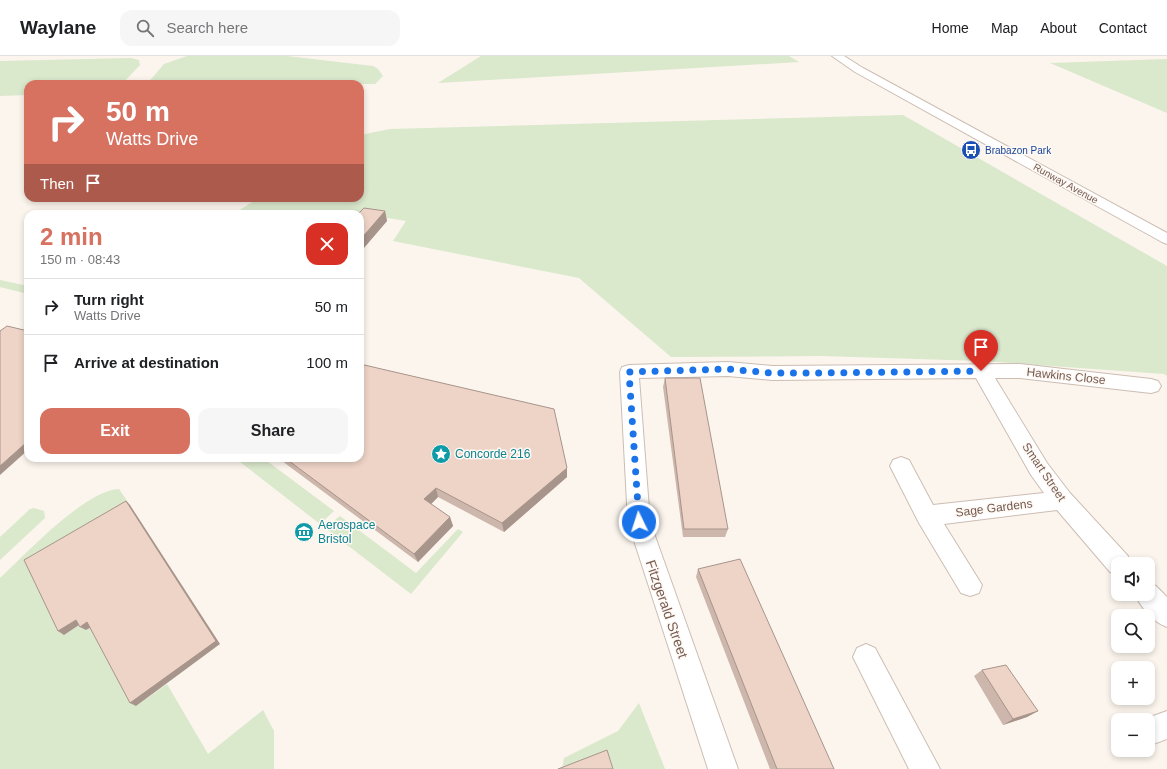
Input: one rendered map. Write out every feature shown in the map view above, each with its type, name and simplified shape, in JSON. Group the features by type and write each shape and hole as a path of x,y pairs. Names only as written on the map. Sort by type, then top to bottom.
{"street":[{"name":"Runway Avenue","path":"827,56 859,70"},
{"name":"Runway Avenue","path":"837,56 859,70 1167,239"},
{"name":"Hawkins Close","path":"629,372 728,369 772,373 1020,371 1151,386"},
{"name":"Smart Street","path":"981,371 1040,469 1062,500 1113,557"},
{"name":"Fitzgerald Street","path":"629,372 639,522 644,543 723,769"},
{"path":"901,466 927,516 970,585"},
{"name":"Sage Gardens","path":"927,516 1062,500"},
{"path":"1154,601 1167,614"},
{"path":"866,657 925,769"},
{"path":"1155,729 1167,725"}],"green space":[{"path":"187,56 287,56 373,66 378,69 383,76 375,84 364,84 364,80 150,80 164,64"},
{"path":"481,56 789,56 799,62 438,83"},
{"path":"131,58 139,60 140,65 126,80 24,80 24,95 0,96 0,61"},
{"path":"1167,59 1167,113 1050,63"},
{"path":"903,115 1167,266 1167,376 1164,374 982,361 821,356 671,357 579,278 393,241 406,221 364,214 364,210 240,210 252,202 364,202 364,134 390,129"},
{"path":"0,280 24,285 24,293 0,287"},
{"path":"240,462 268,462 334,511 320,524"},
{"path":"119,489 130,505 64,635 82,623 93,626 136,706 167,684 208,754 263,710 274,731 274,769 0,769 0,578 56,525 73,512 105,492"},
{"path":"34,508 44,511 45,518 0,560 0,537 30,509"},
{"path":"340,516 416,573 458,529 463,532 411,594 325,528"},
{"path":"639,703 665,769 562,769 564,758 618,731"}],"building":[{"path":"364,208 385,211 364,235 364,210 362,210"},
{"path":"7,326 24,330 24,445 0,466 0,331"},
{"path":"364,365 554,409 567,468 502,523 436,488 424,499 450,517 414,554 290,462 364,462"},
{"path":"665,378 700,378 728,529 684,529"},
{"path":"126,501 216,641 130,703 87,622 80,627 76,620 58,631 24,560"},
{"path":"740,559 834,769 777,769 698,569"},
{"path":"1006,665 1038,711 1013,719 982,670"},
{"path":"607,750 613,769 558,769"}],"place":[{"name":"Brabazon Park","path":"971,150"},
{"name":"Concorde 216","path":"441,454"},
{"name":"Aerospace Bristol","path":"304,532"}],"route":[{"path":"639,522 629,372 728,369 772,373 981,371"}]}
